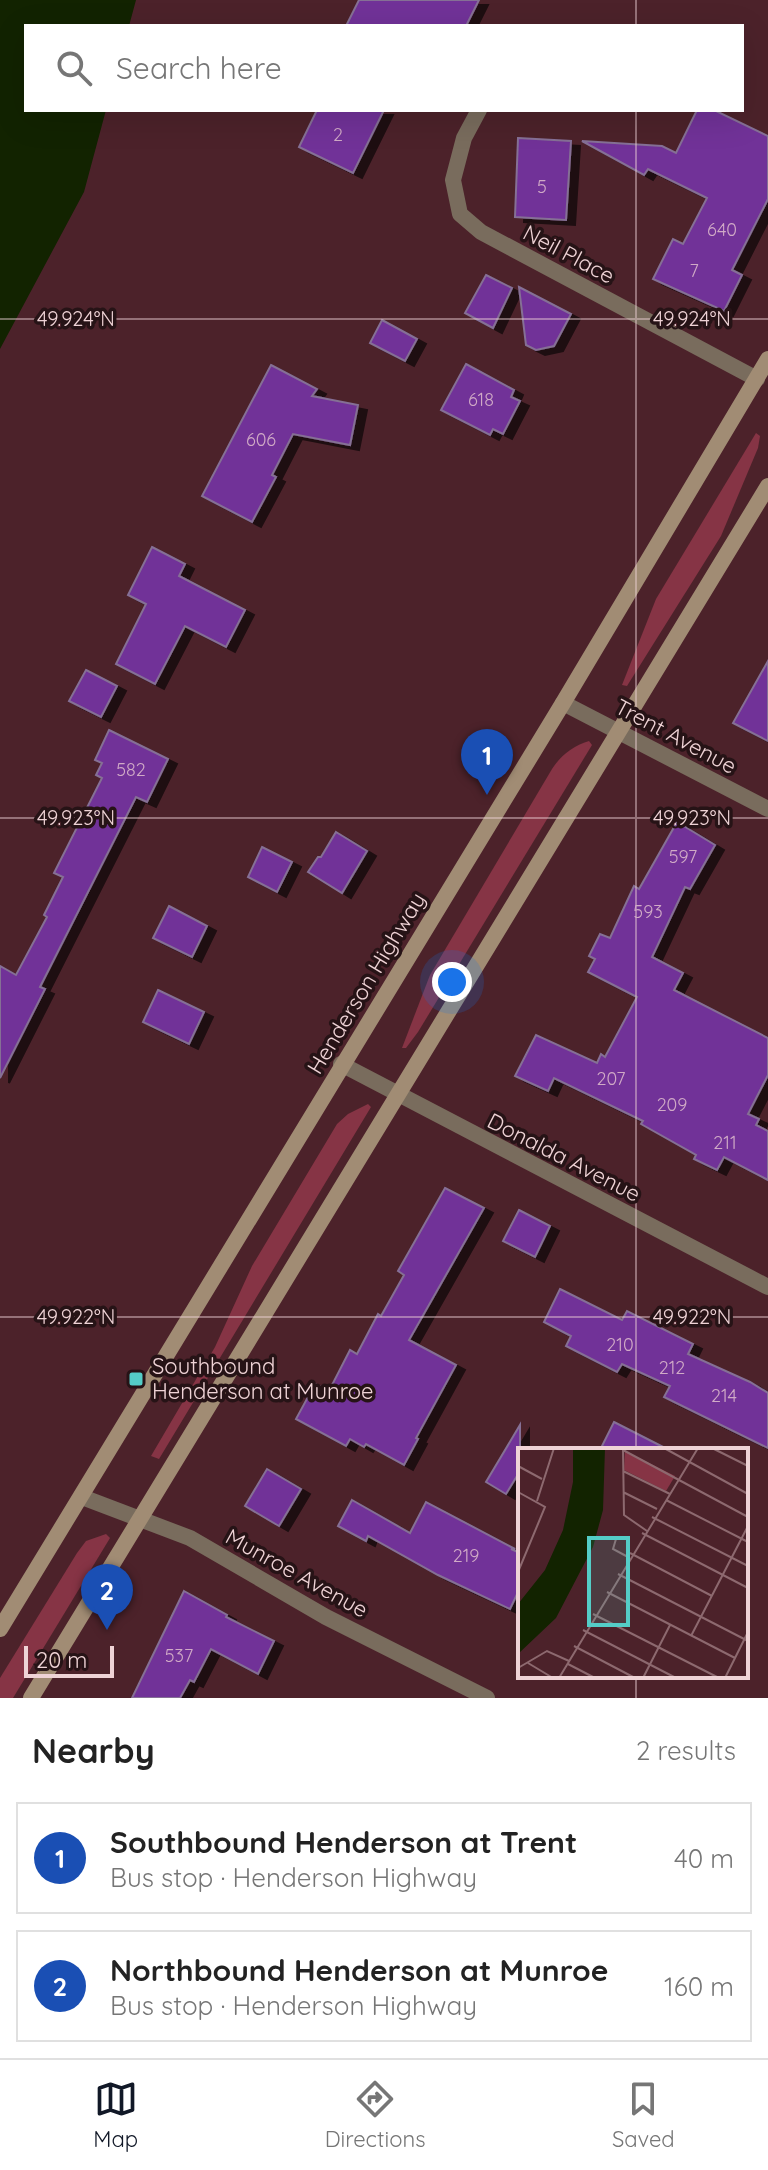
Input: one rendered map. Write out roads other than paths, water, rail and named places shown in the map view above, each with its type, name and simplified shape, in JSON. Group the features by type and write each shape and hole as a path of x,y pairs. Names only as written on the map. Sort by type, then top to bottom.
{"main road":[{"name":"Henderson Highway","path":"0,1629 341,1064 762,383 768,359"},
{"path":"31,1698 768,486"}],"street":[{"name":"Neil Place","path":"478,112 464,138 453,180 460,214 481,232 762,383"},
{"name":"Trent Avenue","path":"563,703 768,809"},
{"name":"Donalda Avenue","path":"341,1064 768,1287"},
{"name":"Munroe Avenue","path":"82,1497 190,1538 326,1617 487,1698"}],"place":[{"name":"Southbound Henderson at Trent","path":"487,795"},
{"name":"Southbound Henderson at Munroe","path":"136,1379"},
{"name":"Northbound Henderson at Munroe","path":"107,1630"}]}
